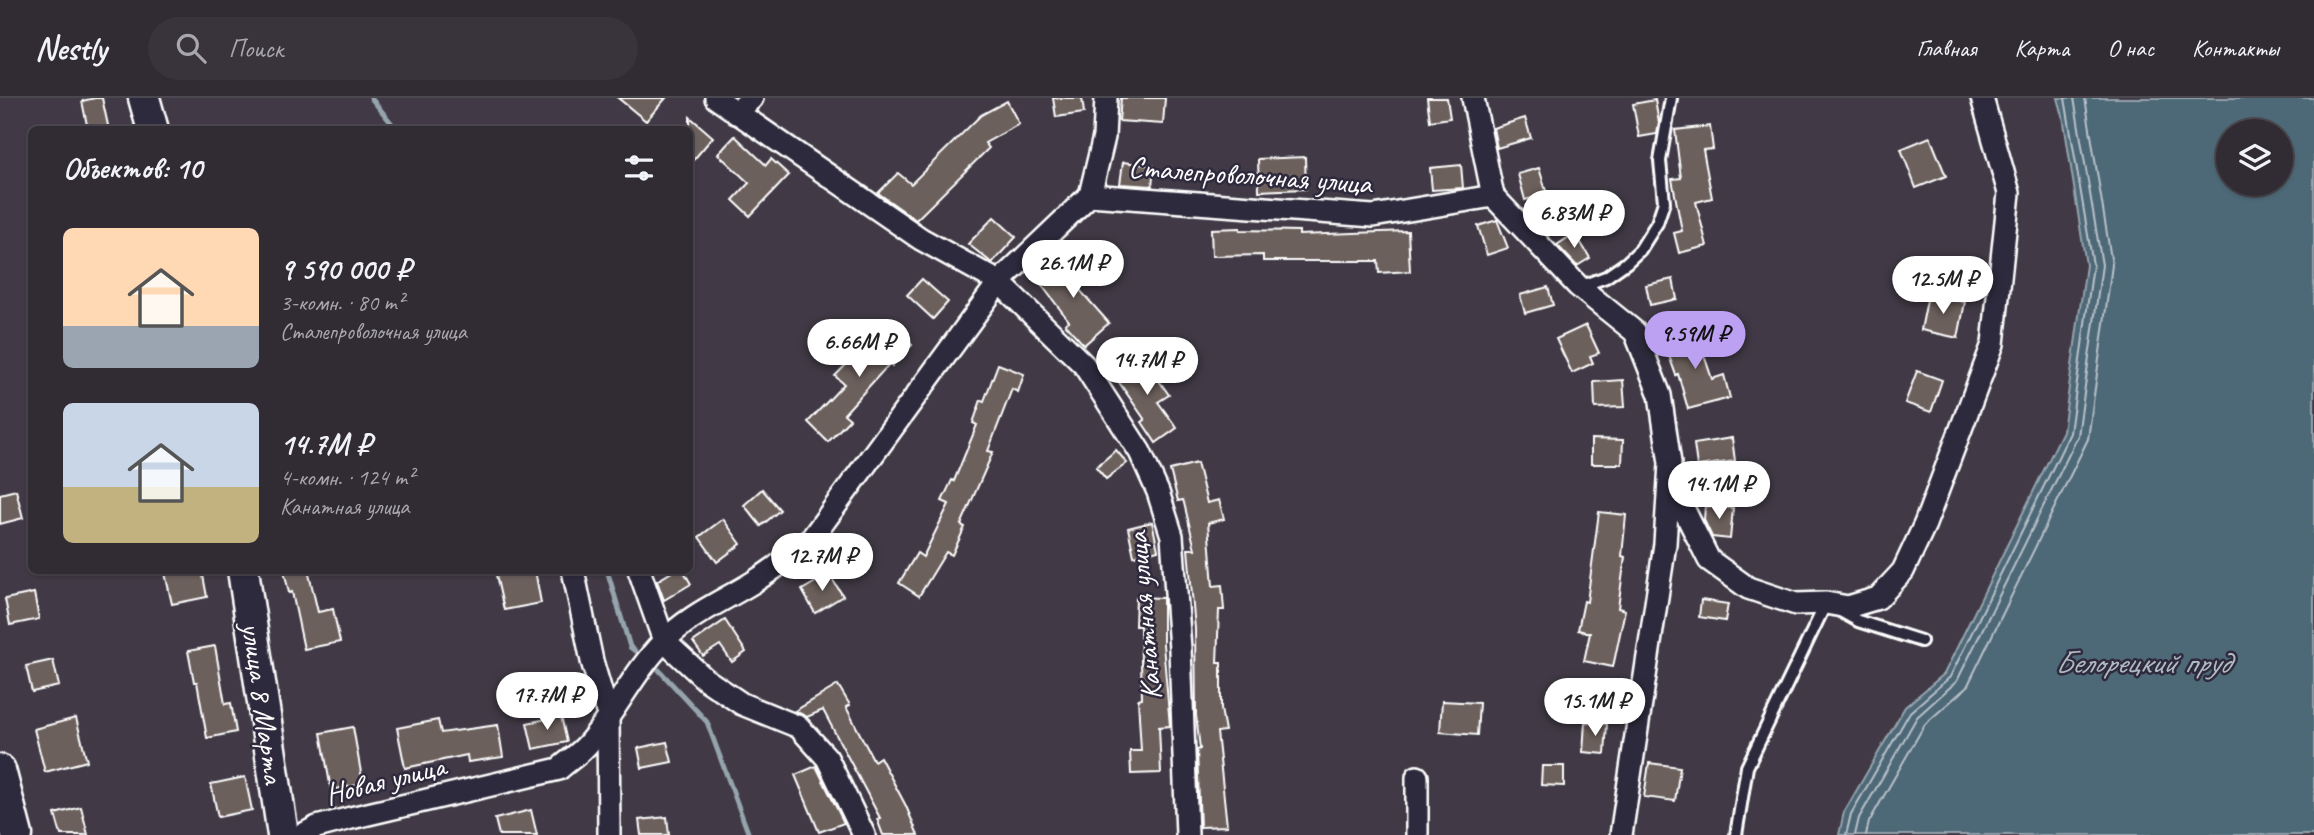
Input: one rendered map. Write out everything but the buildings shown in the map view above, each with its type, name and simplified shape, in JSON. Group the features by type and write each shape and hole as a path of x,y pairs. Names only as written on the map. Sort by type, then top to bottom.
{"street":[{"path":"144,98 152,126"},
{"name":"Канатная улица","path":"716,98 744,105 920,239 999,282 1084,365 1140,452 1158,492 1172,536 1181,649 1187,835"},
{"path":"1090,195 1104,137 1106,98"},
{"path":"1473,98 1493,196 1579,287 1635,332 1660,395 1670,463 1682,504 1709,560 1748,588 1796,604 1826,603 1848,607 1878,598 1903,571 1925,524 1993,344 2009,193 1982,98"},
{"name":"Сталепроволочная улица","path":"1090,195 1373,216 1493,196"},
{"name":"Новая улица","path":"302,835 317,827 351,818 559,769 587,745 636,674 664,641 692,616 751,584 786,561 812,538 999,282 1090,195"},
{"path":"1620,835 1665,544 1670,463"},
{"name":"улица 8 Марта","path":"244,574 283,835"},
{"path":"574,574 592,661 608,715 609,835"},
{"path":"640,574 664,641 705,679 742,704 799,727 827,758 864,835"},
{"path":"0,770 17,835"},
{"path":"1417,777 1418,835"}],"lane":[{"path":"1579,287 1606,277 1626,263 1640,250 1657,223 1664,202 1660,161 1671,98"},
{"path":"1737,835 1747,766 1826,603 1858,621 1921,641"}],"water":[{"name":"Белорецкий пруд","path":"2058,98 2314,98 2314,835 1839,835 1844,812 1905,707 1944,674 2063,431 2086,265"}],"waterway":[{"path":"371,98 394,126"},
{"path":"608,574 630,647 635,651"},
{"path":"659,670 707,722 749,835"}]}
